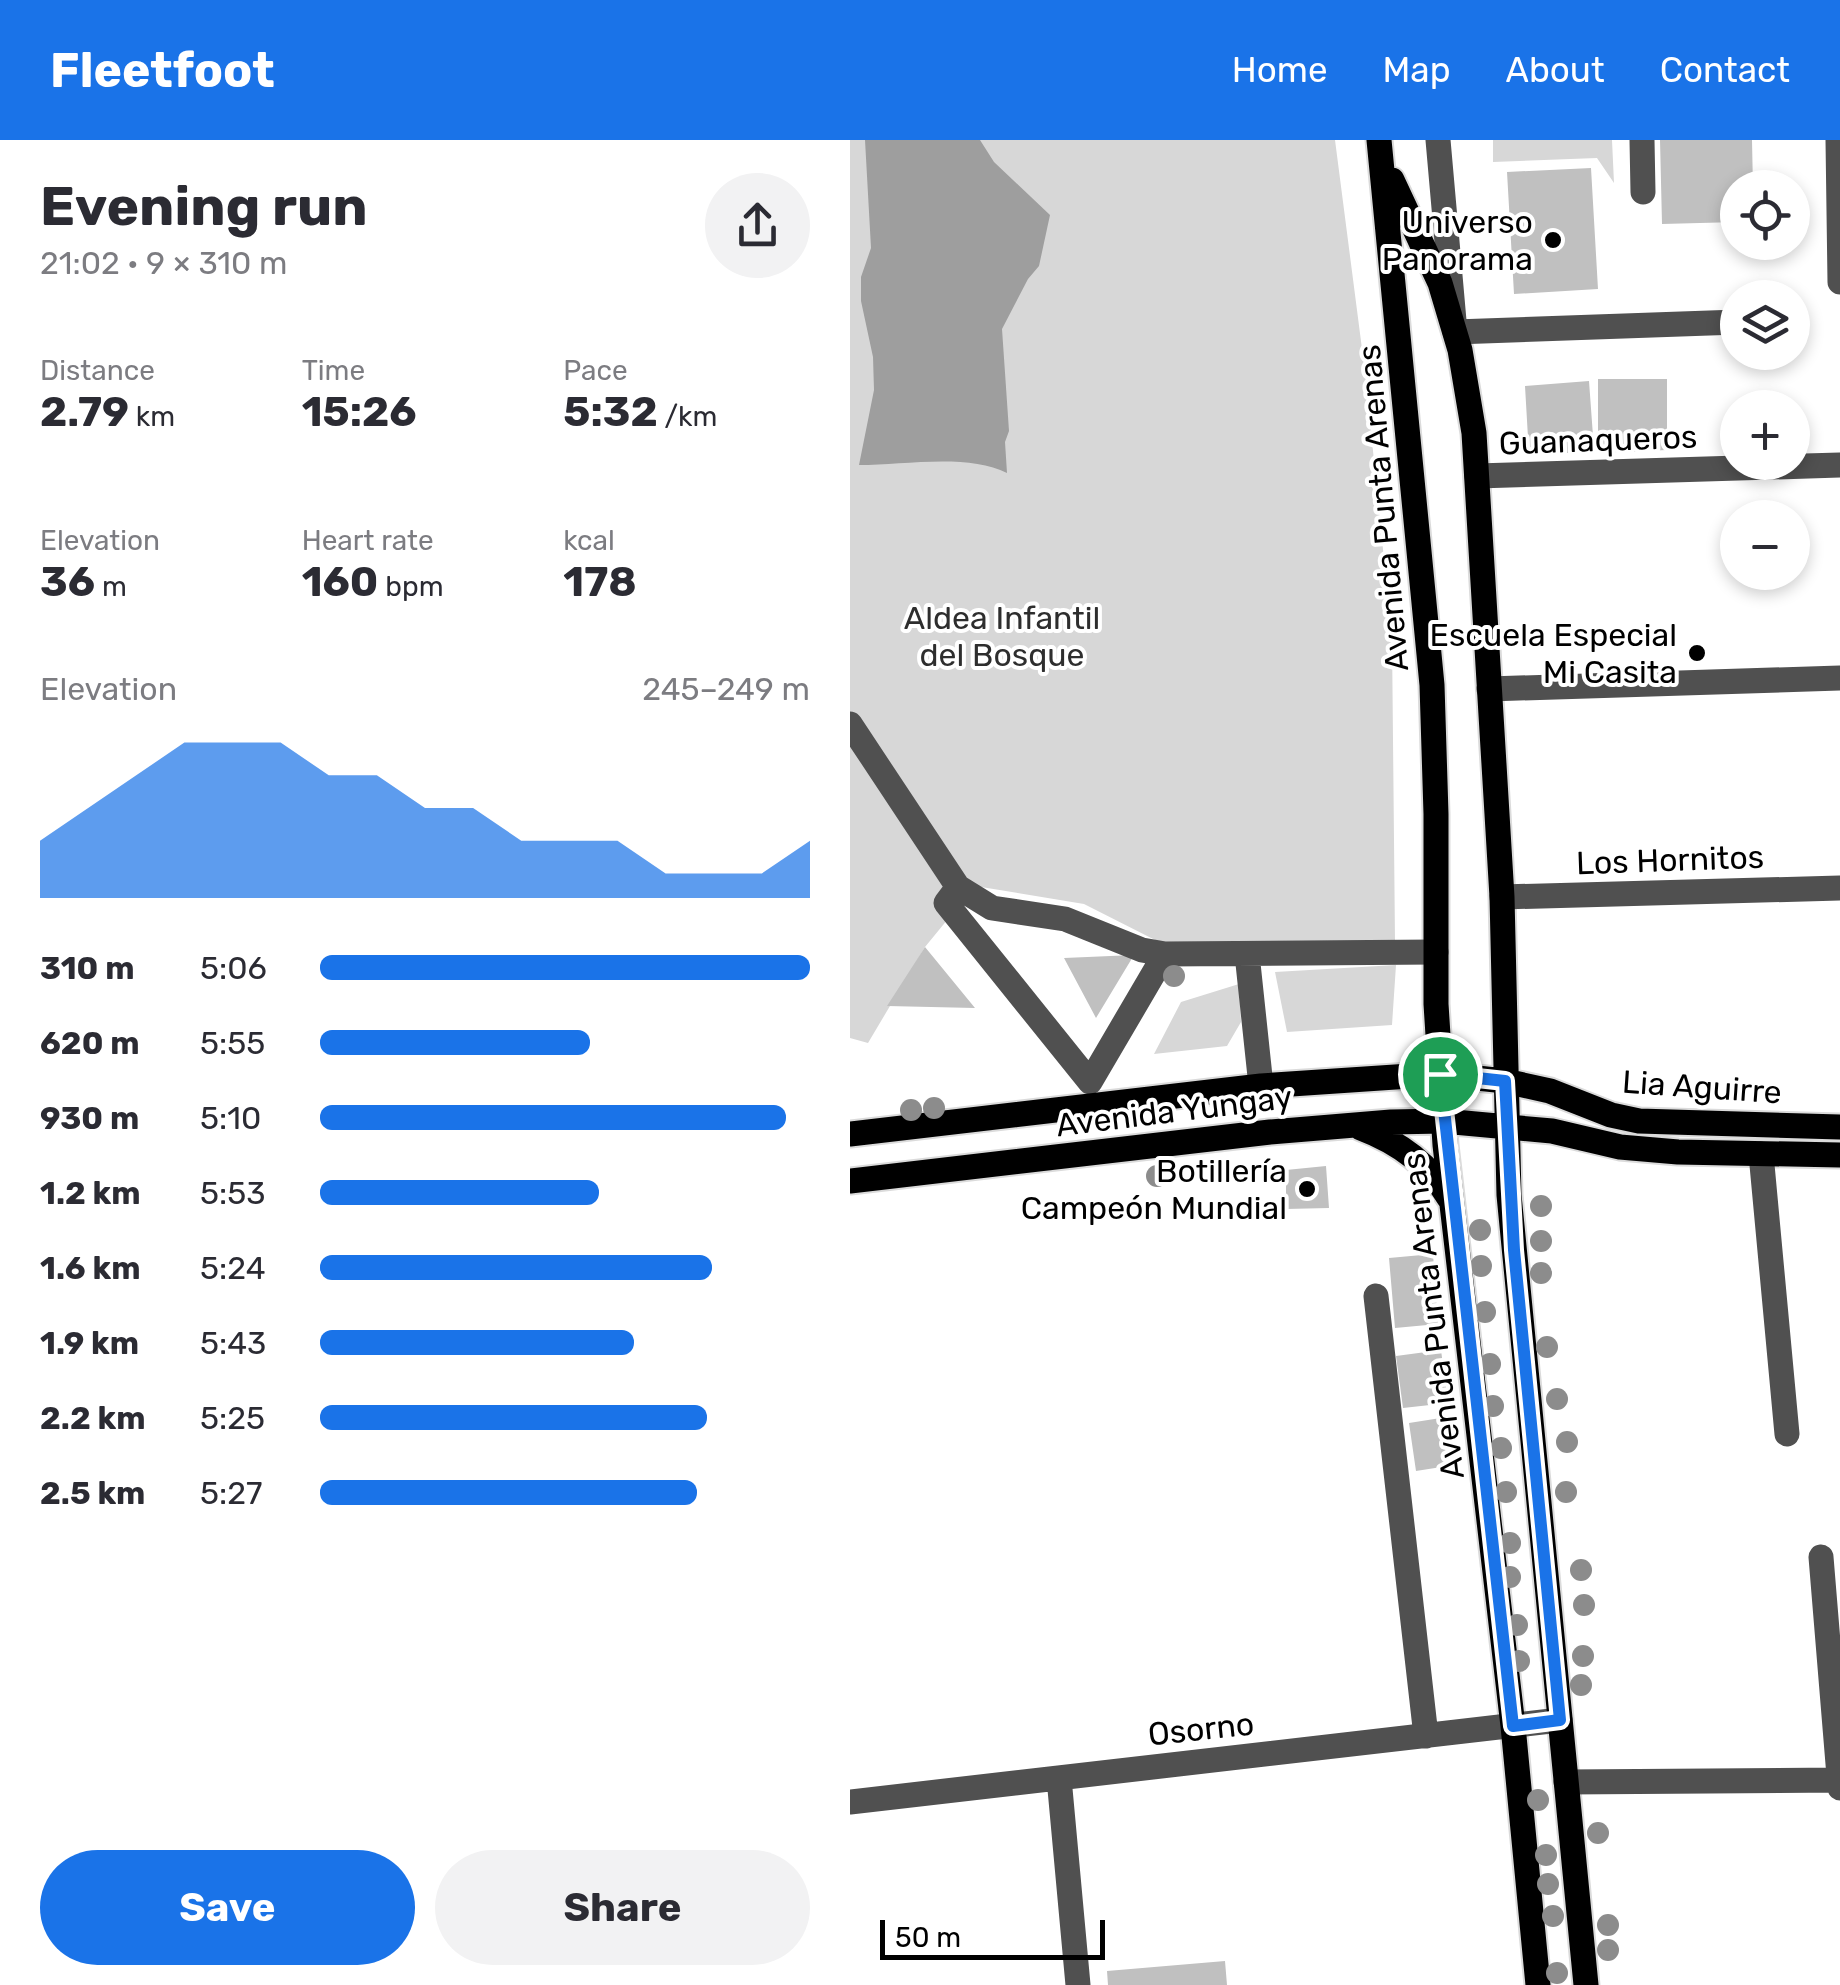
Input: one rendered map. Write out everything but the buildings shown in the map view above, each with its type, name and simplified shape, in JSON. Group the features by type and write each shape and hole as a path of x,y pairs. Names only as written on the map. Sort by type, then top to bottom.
{"main road":[{"name":"Avenida Punta Arenas","path":"1381,150 1433,266 1455,332 1468,391 1477,476 1502,897 1506,1126 1514,1250 1586,1985"},
{"name":"Avenida Punta Arenas","path":"1381,150 1432,685 1443,1121 1513,1726 1538,1985"},
{"name":"Avenida Yungay","path":"850,1134 1262,1086 1440,1074 1505,1081"},
{"name":"Lia Aguirre","path":"1505,1081 1562,1094 1639,1120 1840,1127"},
{"name":"Avenida Yungay","path":"850,1181 1352,1124 1443,1121 1506,1126"},
{"path":"1352,1124 1407,1151 1434,1177 1452,1203"},
{"name":"Lia Aguirre","path":"1506,1126 1552,1130 1620,1148 1840,1155"}],"street":[{"name":"Avenida Punta Arenas","path":"1438,140 1455,332"},
{"path":"1642,140 1644,192"},
{"path":"1838,140 1840,282"},
{"path":"1455,332 1720,323"},
{"name":"Guanaqueros","path":"1477,476 1840,466"},
{"path":"1489,689 1840,678"},
{"path":"850,724 958,887 992,908 1065,919 1142,950 1165,954 1436,952"},
{"path":"958,887 946,903 1090,1082 1165,954"},
{"name":"Los Hornitos","path":"1502,897 1840,888"},
{"path":"1247,954 1262,1086"},
{"path":"1760,1154 1787,1434"},
{"path":"1376,1296 1426,1736"},
{"path":"1821,1557 1840,1788"},
{"name":"Osorno","path":"850,1802 1560,1720"},
{"path":"1060,1778 1078,1985"},
{"path":"1566,1782 1840,1780"}],"green space":[{"name":"Aldea Infantil del Bosque","path":"850,140 1335,140 1365,372 1392,638 1395,941 1161,943 1084,904 975,886 925,947 868,1043 850,1038"},
{"path":"1493,140 1612,140 1614,183 1597,158 1493,162"},
{"path":"1396,965 1392,1025 1287,1032 1275,972"},
{"path":"1239,984 1241,1022 1227,1046 1154,1054 1181,1002"}],"shaded area":[{"path":"865,140 980,140 994,162 1050,215 1039,266 1002,329 1009,431 1005,442 1007,473 974,463 859,465 874,390 873,357 861,301 861,277 871,248"}],"place":[{"name":"Universo Panorama","path":"1553,240"},
{"name":"Escuela Especial Mi Casita","path":"1697,653"},
{"name":"Botillería Campeón Mundial","path":"1307,1189"}],"route":[{"path":"1440,1074 1505,1081 1508,1182 1560,1720 1513,1726 1445,1146 1440,1074"}]}
